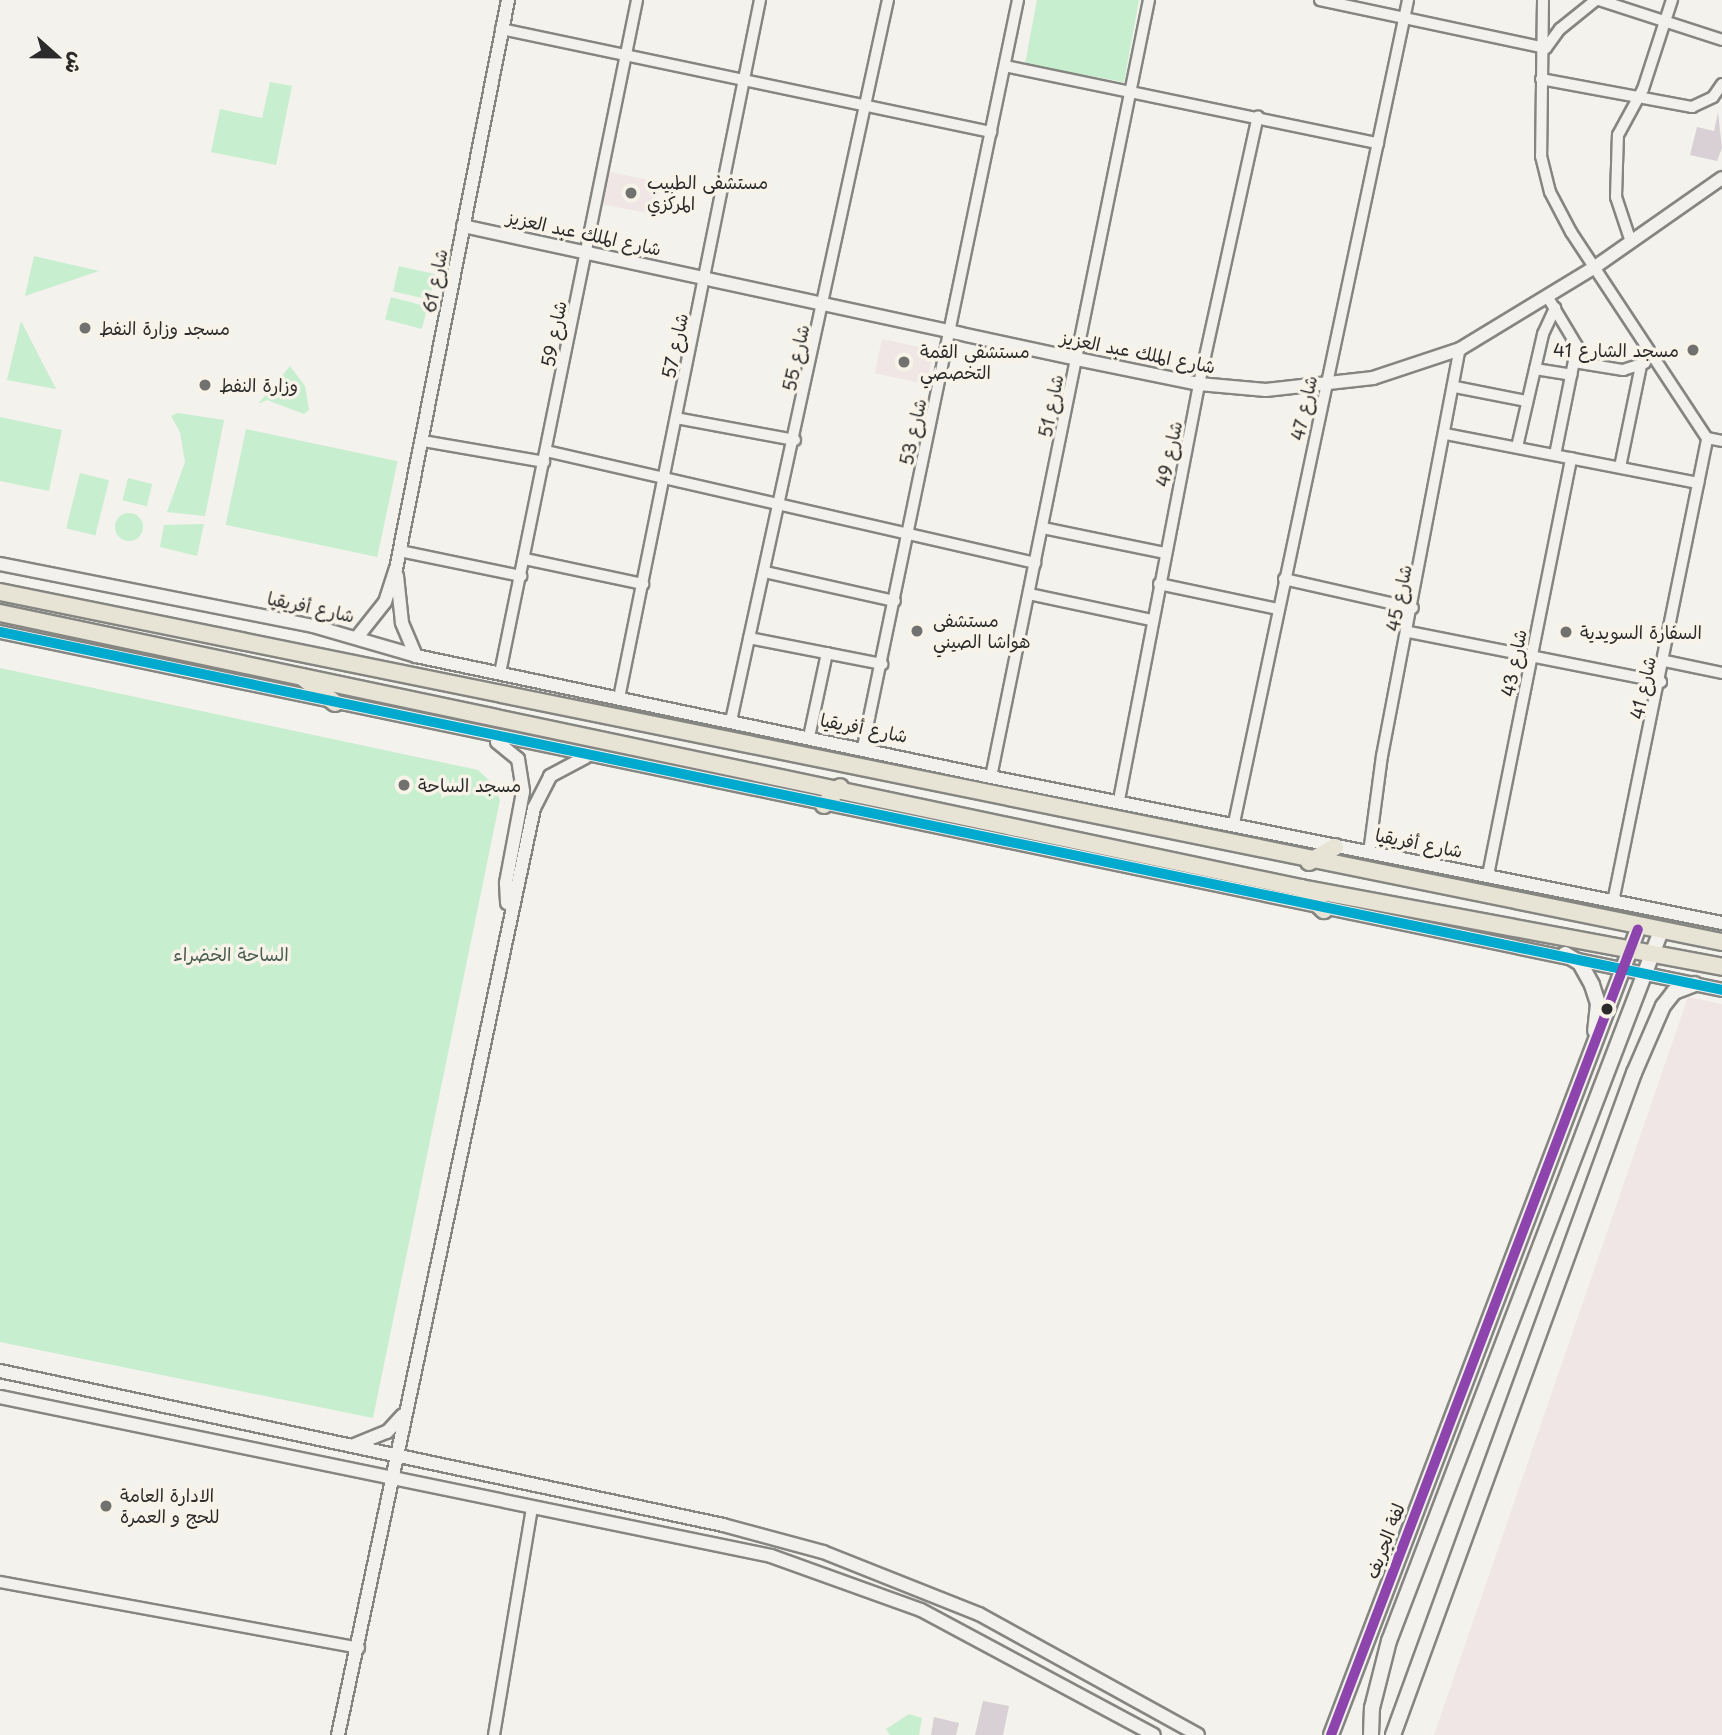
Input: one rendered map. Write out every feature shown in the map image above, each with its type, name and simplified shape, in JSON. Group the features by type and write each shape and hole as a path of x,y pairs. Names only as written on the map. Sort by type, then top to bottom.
{"highway":[{"path":"0,592 1638,929 1722,942"},
{"path":"0,613 839,787 1301,888 1722,967"},
{"path":"297,674 335,703"},
{"path":"824,805 839,787"},
{"path":"1054,834 1057,809"},
{"path":"1309,862 1335,847"},
{"path":"1301,888 1324,910"}],"main road":[{"name":"لفة الجريف","path":"1331,1735 1594,1044 1628,967 1638,929"},
{"path":"1371,1735 1371,1708 1389,1641 1648,972 1661,931"},
{"path":"1565,954 1580,963 1592,985 1598,1004 1594,1044"},
{"path":"1393,1735 1634,1073 1663,1006 1674,992 1695,984"}],"street":[{"name":"شارع 61","path":"396,569 508,0"},
{"name":"شارع 59","path":"500,673 637,0"},
{"name":"شارع 57","path":"619,698 760,0"},
{"name":"شارع 55","path":"731,721 825,303 888,0"},
{"name":"شارع 53","path":"863,747 1018,0"},
{"name":"شارع 51","path":"991,776 1149,0"},
{"path":"1320,0 1546,48"},
{"name":"شارع 47","path":"1234,822 1324,386 1408,0"},
{"path":"1543,0 1546,48 1541,79 1544,172 1558,209 1707,438 1722,442"},
{"path":"1546,48 1598,0 1666,25 1722,40"},
{"path":"1631,242 1616,197 1617,142 1638,99 1666,25 1672,0"},
{"path":"501,29 866,108 991,132"},
{"path":"1005,66 1258,116 1378,143"},
{"path":"1541,79 1692,107 1713,97 1722,84"},
{"name":"شارع 49","path":"1119,800 1164,553 1258,116"},
{"name":"شارع الملك عبد العزيز","path":"463,226 1199,384 1266,390 1324,386 1373,378 1460,349 1595,267 1722,178"},
{"path":"1547,296 1577,343 1555,454"},
{"path":"1517,447 1526,401 1555,309"},
{"name":"شارع 45","path":"1369,853 1382,757 1409,632 1460,349"},
{"path":"1574,362 1623,370 1641,366 1653,356"},
{"path":"1620,467 1641,366"},
{"path":"1535,369 1572,375"},
{"path":"1455,387 1526,401"},
{"path":"676,418 794,440"},
{"path":"1446,434 1698,483"},
{"name":"شارع 41","path":"1613,902 1661,682 1707,438"},
{"path":"423,441 544,462"},
{"path":"546,451 1035,563"},
{"name":"شارع 43","path":"1488,875 1571,457"},
{"path":"1042,528 1164,553"},
{"path":"400,551 521,576"},
{"path":"525,559 643,584"},
{"name":"شارع أفريقيا","path":"0,564 358,636 416,656 863,747 991,776 1234,822 1335,847 1722,923"},
{"path":"358,636 385,602 396,569"},
{"path":"396,569 402,623 416,656"},
{"path":"765,572 895,601"},
{"path":"1284,579 1413,608"},
{"path":"1159,584 1278,609"},
{"path":"1029,594 1151,620"},
{"path":"0,632 584,757 1324,910 1565,954 1722,990"},
{"path":"1409,632 1661,682"},
{"path":"749,638 882,664"},
{"path":"809,737 827,653"},
{"path":"1665,661 1722,673"},
{"path":"482,735 508,748 519,759 522,775 506,883 508,914"},
{"path":"338,1735 359,1648 508,914 538,794 556,771 584,757"},
{"path":"0,1371 723,1525 823,1552 930,1591 1063,1657 1198,1735"},
{"path":"0,1397 391,1481 718,1544 792,1563 921,1610 1154,1735"},
{"path":"349,1446 387,1432 405,1412"},
{"path":"494,1735 532,1508"},
{"path":"718,1544 723,1525"},
{"path":"0,1582 359,1648"},
{"path":"921,1610 930,1591"}],"shaded area":[{"name":"مستشفى الطبيب المركزي","path":"609,172 660,182 654,214 603,204"},
{"name":"مستشفى القمة التخصصي","path":"882,339 934,350 927,384 875,373"},
{"path":"1688,997 1722,1004 1722,1735 1434,1735"}],"green space":[{"path":"1037,0 1139,0 1124,82 1025,64"},
{"path":"270,82 292,86 276,165 211,152 220,109 262,118"},
{"path":"34,256 99,271 25,296"},
{"path":"399,266 435,274 429,300 393,291"},
{"path":"391,297 428,307 422,329 385,319"},
{"path":"21,321 56,389 7,380"},
{"path":"290,366 305,386 309,410 304,414 267,400 258,404"},
{"path":"178,413 224,420 205,516 167,512 185,462 180,432 171,416"},
{"path":"0,417 62,430 49,491 0,481"},
{"path":"246,429 398,461 377,557 226,525"},
{"path":"80,473 109,480 95,536 66,528"},
{"path":"128,478 152,484 147,506 122,500"},
{"path":"129,513 139,517 143,527 139,537 129,541 119,537 115,527 119,517"},
{"path":"204,524 197,556 160,547 164,525"},
{"name":"الساحة الخضراء","path":"0,668 478,770 493,784 500,800 373,1418 0,1342"},
{"path":"909,1714 922,1718 919,1735 890,1735 886,1729"}],"building":[{"path":"1718,112 1722,148 1717,161 1690,155 1697,127 1714,131"},
{"path":"983,1701 1009,1706 1003,1735 975,1735"},
{"path":"934,1717 959,1723 956,1735 931,1735"}],"transit line":[{"path":"0,632 1722,990"},
{"path":"1331,1735 1638,929"}],"place":[{"name":"مستشفى الطبيب المركزي","path":"631,193"},
{"name":"مسجد وزارة النفط","path":"85,328"},
{"name":"مسجد الشارع 41","path":"1693,350"},
{"name":"مستشفى القمة التخصصي","path":"904,362"},
{"name":"وزارة النفط","path":"205,385"},
{"name":"مستشفى هواشا الصيني","path":"917,631"},
{"name":"السفارة السويدية","path":"1566,632"},
{"name":"مسجد الساحة","path":"404,785"},
{"name":"الادارة العامة للحج و العمرة","path":"106,1506"}]}
